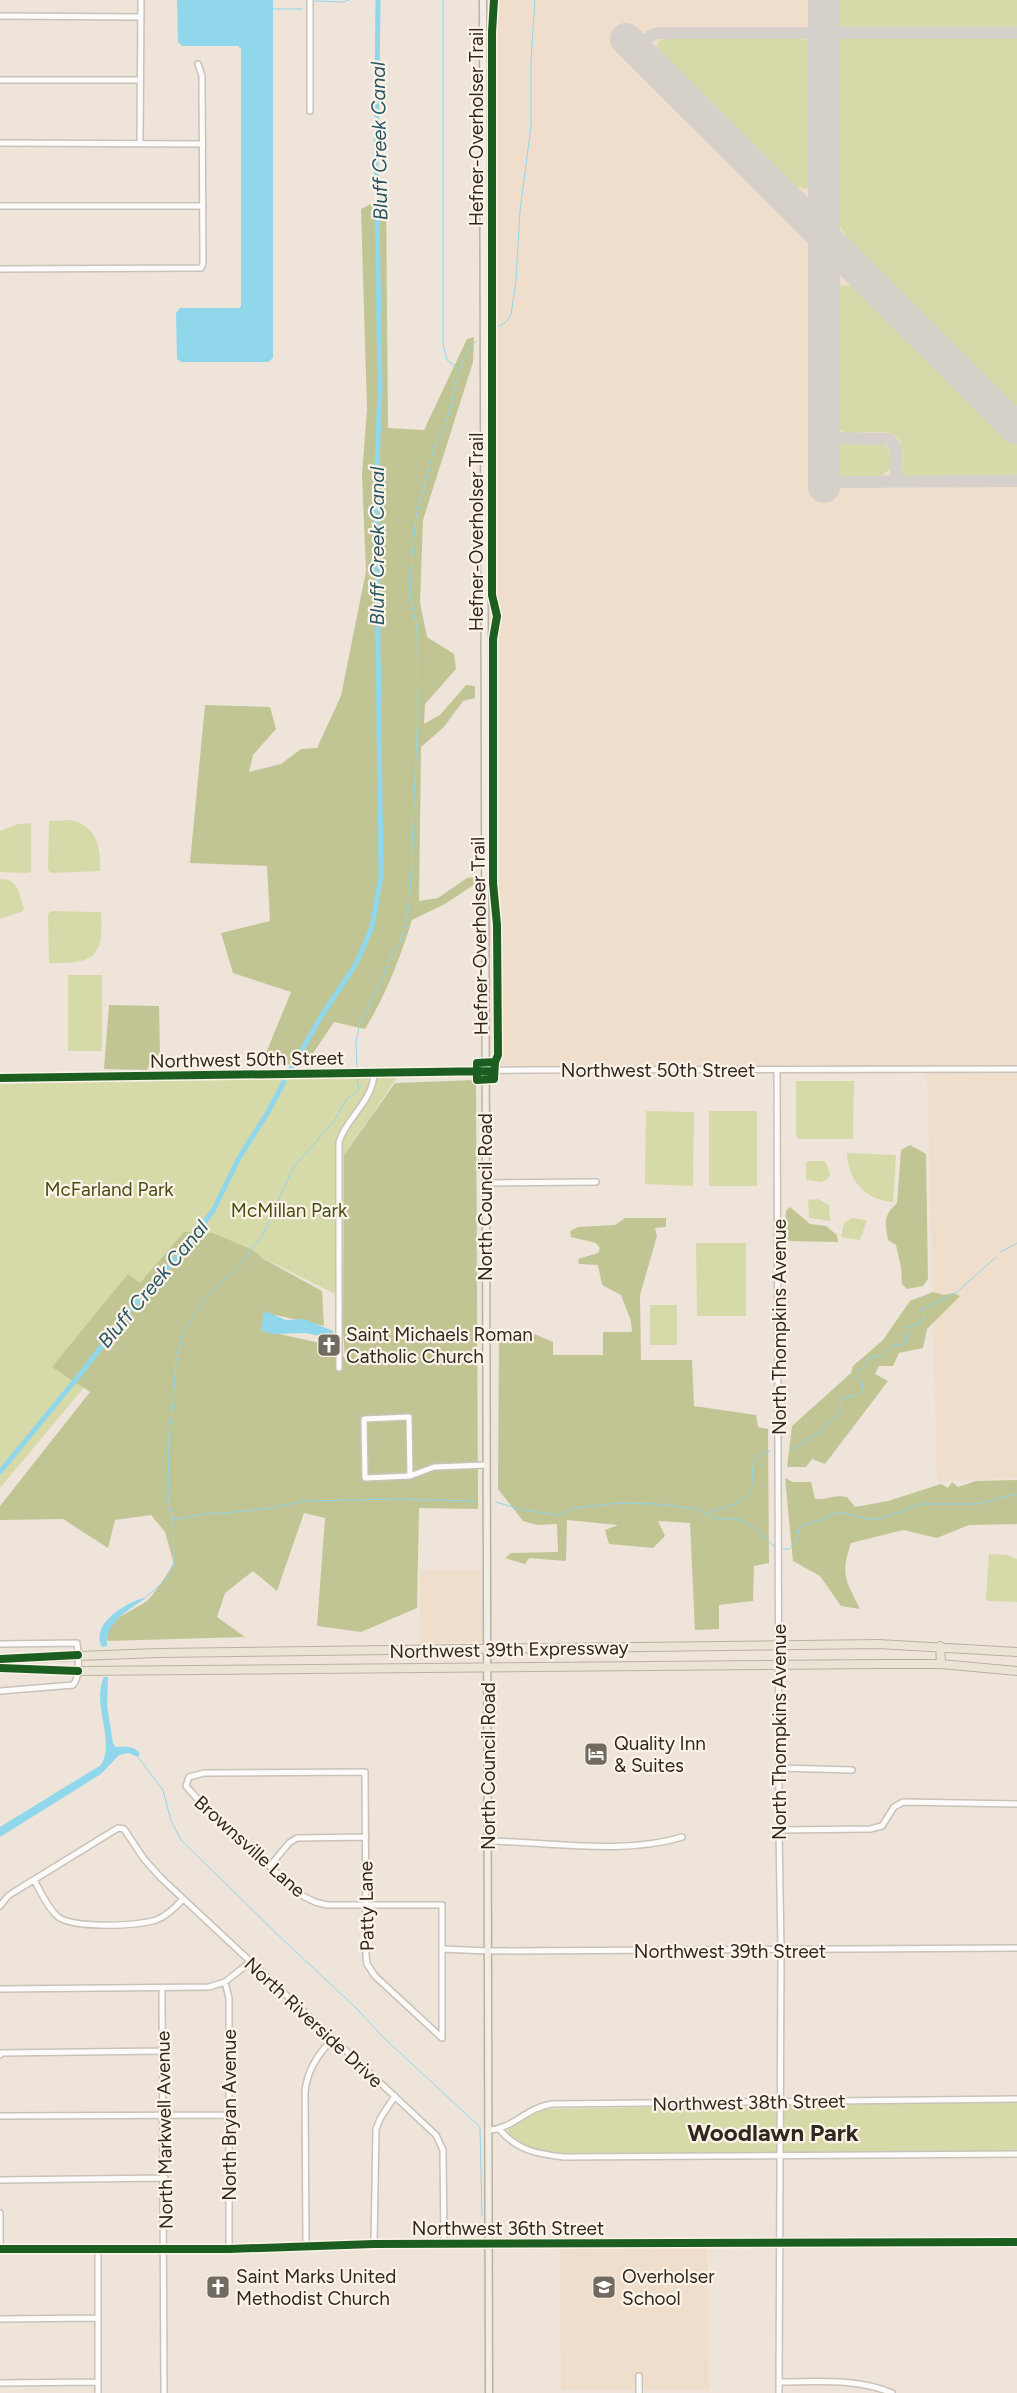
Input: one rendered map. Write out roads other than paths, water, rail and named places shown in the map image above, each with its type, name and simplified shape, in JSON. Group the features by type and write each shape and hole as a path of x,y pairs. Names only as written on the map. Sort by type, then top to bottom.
{"highway":[{"name":"Northwest 39th Expressway","path":"0,1659 78,1655 779,1645 940,1646 1017,1652"},
{"path":"940,1646 941,1664"},
{"name":"Northwest 39th Expressway","path":"0,1668 78,1671 941,1664 1017,1671"}],"main road":[{"name":"North Council Road","path":"483,0 489,2393"}],"street":[{"path":"140,0 140,142"},
{"path":"310,0 310,111"},
{"path":"0,16 141,16"},
{"path":"0,269 200,268 203,263 203,144 202,76 198,64"},
{"path":"0,80 140,80"},
{"path":"0,142 203,144"},
{"path":"0,206 203,206"},
{"name":"Northwest 50th Street","path":"0,1078 485,1072 1017,1069"},
{"name":"North Thompkins Avenue","path":"777,1070 781,1951 779,2393"},
{"path":"339,1368 339,1142 360,1109 373,1081 374,1073"},
{"path":"486,1183 596,1182"},
{"path":"410,1476 408,1418 364,1419 366,1478 410,1476 434,1468 486,1465"},
{"path":"0,1644 77,1643 78,1655 76,1681 69,1686 0,1691"},
{"path":"779,1768 852,1770"},
{"name":"Brownsville Lane","path":"366,1772 204,1773 189,1777 186,1781 186,1786 190,1792 301,1895 315,1902 327,1905 442,1905 443,1949"},
{"name":"Patty Lane","path":"366,1772 367,1964 375,1976 442,2038 443,1949"},
{"path":"779,1830 870,1829 882,1826 894,1807 903,1802 1017,1804"},
{"name":"North Riverside Drive","path":"34,1880 118,1828 124,1829 144,1859 183,1899 430,2129 440,2142 442,2150 444,2244"},
{"path":"270,1866 289,1843 297,1838 366,1836"},
{"path":"487,1841 550,1845 639,1845 666,1842 682,1837"},
{"path":"0,1906 8,1896 34,1880 51,1910 57,1916 72,1924 119,1924 155,1920 165,1916 183,1899"},
{"name":"Northwest 39th Street","path":"443,1949 487,1951 781,1951 1017,1948"},
{"path":"0,1989 209,1987 225,1982 250,1962"},
{"name":"North Bryan Avenue","path":"225,1982 229,1998 229,2249"},
{"name":"North Markwell Avenue","path":"162,1988 165,2115 164,2393"},
{"path":"306,2245 306,2084 312,2063 333,2038"},
{"path":"0,2054 162,2051"},
{"path":"374,2244 376,2129 395,2096"},
{"name":"Northwest 38th Street","path":"500,2130 528,2111 539,2106 552,2104 1017,2100"},
{"path":"0,2116 229,2115"},
{"path":"488,2130 500,2130 510,2141 528,2151 564,2157 1017,2154"},
{"path":"0,2180 165,2178"},
{"path":"0,2213 0,2249"},
{"name":"Northwest 36th Street","path":"0,2249 229,2249 374,2244 1017,2242"},
{"path":"98,2249 98,2393"},
{"path":"0,2319 98,2318"},
{"path":"639,2376 639,2393"},
{"path":"0,2382 98,2382"},
{"path":"780,2382 859,2383 876,2386 892,2393"}],"water":[{"path":"177,0 273,0 273,358 268,362 181,362 177,359 176,313 180,308 239,308 241,306 241,49 238,46 182,46 178,42"},
{"path":"264,1311 286,1320 304,1319 333,1331 333,1336 329,1338 306,1333 273,1334 261,1330"},
{"path":"147,1597 114,1623 107,1638 107,1646 102,1647 99,1638 106,1622 121,1608"},
{"path":"104,1677 108,1677 107,1705 113,1743 115,1747 132,1748 140,1754 138,1757 128,1753 119,1755 101,1774 0,1837 0,1827 101,1765 106,1745 100,1699"}],"waterway":[{"path":"315,1 343,2 349,0"},
{"name":"Bluff Creek Canal","path":"291,1069 322,1015 356,964 372,927 381,876 376,489 380,389 377,207 380,197 376,171 378,0"},
{"path":"443,0 443,344 447,360 458,368"},
{"path":"495,328 505,323 511,315 516,280 520,211 531,126 531,61 535,0"},
{"path":"273,9 302,9"},
{"path":"357,1069 356,1042 360,1022 382,979 392,953 399,945 408,915 418,710 417,627 410,598 416,517 436,441 448,416 461,364 467,352 476,341"},
{"path":"146,1597 168,1578 174,1560 173,1520 168,1499 169,1432 176,1362 183,1334 195,1313 212,1290 237,1269 264,1233 293,1168 334,1121 346,1100 359,1089 357,1077"},
{"name":"Bluff Creek Canal","path":"0,1472 125,1316 188,1245 214,1209 239,1158 268,1112 284,1082"},
{"path":"1001,1252 1017,1243"},
{"path":"792,1450 824,1429 842,1407 841,1398 859,1394 863,1388 862,1382 857,1378 857,1375 867,1365 869,1357 882,1356 891,1346 903,1344 907,1340 905,1328 921,1323 924,1316 922,1309 957,1292 996,1257"},
{"path":"706,1513 743,1500 749,1494 752,1487 755,1460 770,1451"},
{"path":"783,1549 789,1549 794,1544 799,1529 803,1526 840,1512 868,1519 880,1519 921,1504 977,1504 1017,1494"},
{"path":"173,1520 210,1513 272,1508 304,1501 400,1499 476,1501"},
{"path":"496,1502 523,1510 560,1515 575,1508 619,1503 657,1504 695,1509 715,1518 740,1520 753,1527 776,1548"},
{"path":"138,1757 163,1790 171,1821 181,1840 356,2008 384,2038 480,2127 482,2216"}],"place":[{"name":"Saint Michaels Roman Catholic Church","path":"329,1345"},
{"name":"Quality Inn & Suites","path":"596,1754"},
{"name":"Saint Marks United Methodist Church","path":"218,2287"},
{"name":"Overholser School","path":"604,2287"}],"district":[{"name":"Woodlawn Park","path":"773,2133"}],"park label":[{"name":"McFarland Park","path":"109,1189"},
{"name":"McMillan Park","path":"289,1210"}]}
